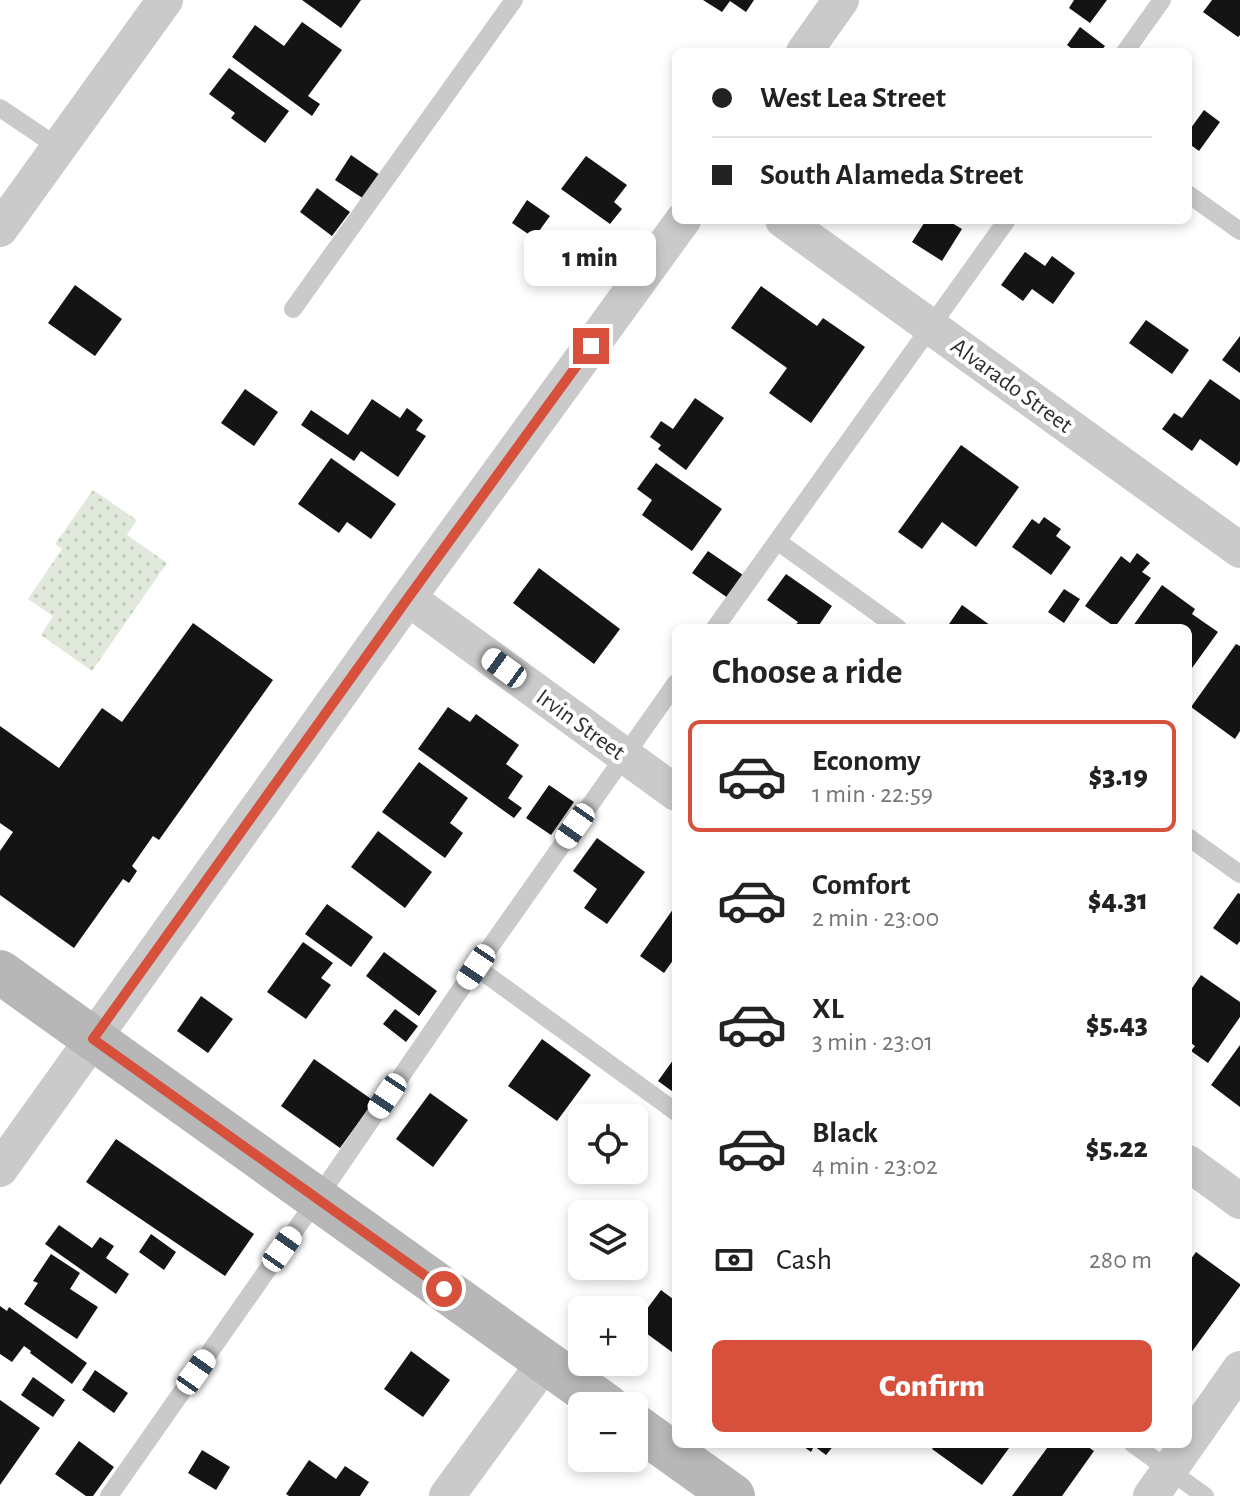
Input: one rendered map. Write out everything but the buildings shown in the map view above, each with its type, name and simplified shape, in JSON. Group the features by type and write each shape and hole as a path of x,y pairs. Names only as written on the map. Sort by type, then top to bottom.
{"main road":[{"path":"0,972 587,1392"},
{"path":"648,1435 733,1496"}],"street":[{"path":"0,229 165,0"},
{"path":"807,48 841,0"},
{"path":"0,1169 680,224"},
{"name":"Alvarado Street","path":"789,224 1240,550"},
{"name":"Irvin Street","path":"408,598 672,790"},
{"path":"1192,1166 1240,1201"},
{"path":"447,1496 545,1362"},
{"path":"1192,1437 1240,1369"},
{"path":"1160,1483 1185,1448"}],"lane":[{"path":"293,309 514,0"},
{"path":"1128,48 1162,0"},
{"path":"0,108 58,147"},
{"path":"1192,197 1240,231"},
{"path":"718,624 1004,224"},
{"path":"777,541 892,624"},
{"path":"109,1496 672,689"},
{"path":"1192,840 1240,874"},
{"path":"476,967 672,1109"},
{"path":"1136,1448 1160,1483 1205,1496"}],"shaded area":[{"path":"93,490 137,520 127,535 167,563 92,671 41,635 53,616 28,599 62,549 55,544"}],"route":[{"path":"444,1289 93,1039 591,346"}]}
